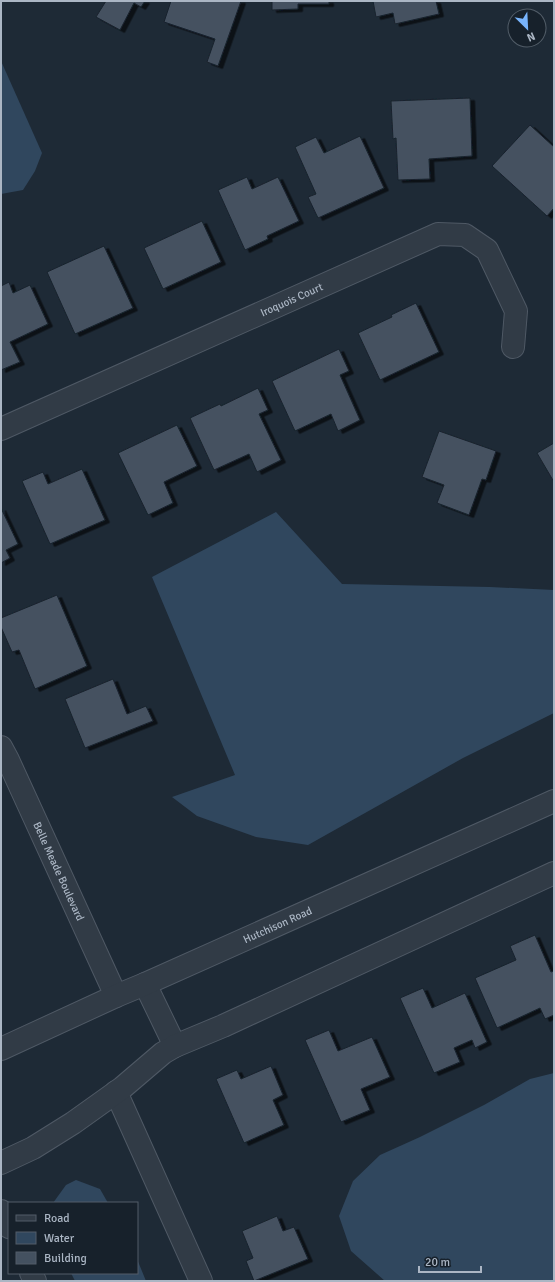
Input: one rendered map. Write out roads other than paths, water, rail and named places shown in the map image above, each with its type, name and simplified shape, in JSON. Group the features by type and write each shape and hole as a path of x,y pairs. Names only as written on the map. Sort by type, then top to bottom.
{"street":[{"name":"Iroquois Court","path":"1,429 438,234 465,235 487,250 516,311 513,347"},
{"name":"Belle Meade Boulevard","path":"1,747 116,996"},
{"name":"Hutchison Road","path":"1,1049 116,996 554,801"},
{"path":"1,1163 33,1148 73,1123 116,1092 163,1053 174,1046 223,1026 554,874"},
{"path":"145,984 174,1046"},
{"path":"116,1092 200,1281"},
{"path":"1,1210 8,1225"}],"water":[{"path":"1,61 42,153 35,171 23,190 1,194"},
{"path":"276,512 342,584 554,590 554,713 463,758 308,845 256,837 197,816 172,797 235,775 152,577"},
{"path":"554,1073 554,1281 385,1281 351,1251 339,1216 353,1181 380,1155 484,1105 530,1079"},
{"path":"76,1180 100,1189 107,1202 54,1202 66,1185"},
{"path":"138,1261 146,1281 75,1281 72,1274 138,1274"}]}
